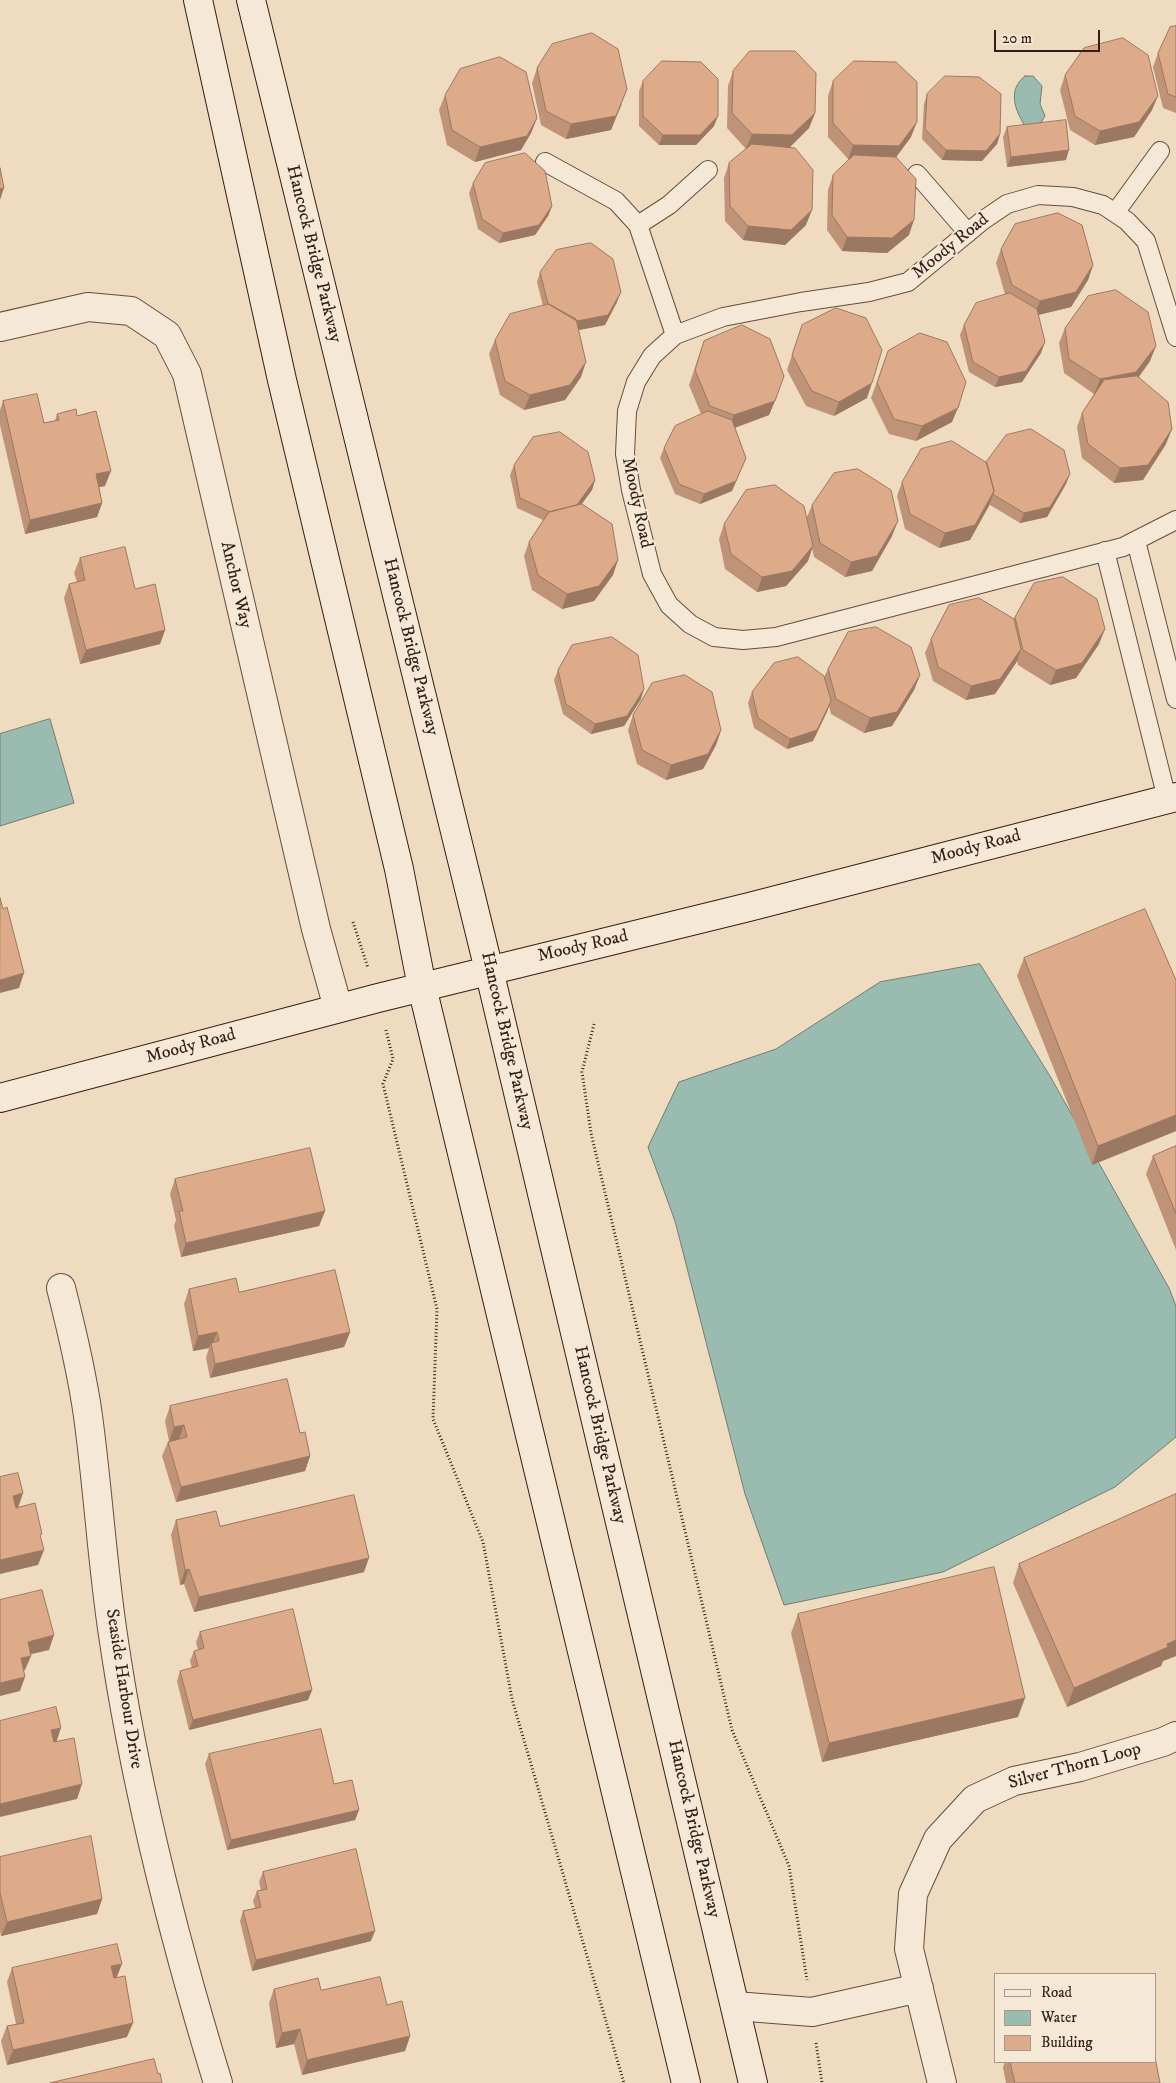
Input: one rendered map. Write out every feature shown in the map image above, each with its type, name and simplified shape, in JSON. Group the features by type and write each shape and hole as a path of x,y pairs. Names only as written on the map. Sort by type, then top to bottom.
{"main road":[{"path":"198,0 280,370 399,869 422,987 686,2083"},
{"name":"Hancock Bridge Parkway","path":"251,0 489,970 753,2083"},
{"name":"Anchor Way","path":"0,327 88,307 131,311 167,336 187,374 316,928 338,1008"},
{"name":"Moody Road","path":"0,1098 338,1008 749,907 1172,798"},
{"name":"Seaside Harbour Drive","path":"61,1288 79,1361 88,1416 112,1633 127,1720 151,1839 197,2013 218,2083"},
{"name":"Silver Thorn Loop","path":"942,2083 909,1949 913,1894 938,1839 975,1799 1014,1781 1080,1767 1163,1742 1176,1736"},
{"path":"735,2006 812,2012 919,1988"}],"lane":[{"path":"1115,213 1160,151"},
{"path":"545,162 616,201 638,225 675,335"},
{"path":"638,225 669,205 708,170"},
{"path":"917,174 968,233"},
{"name":"Moody Road","path":"1176,337 1146,241 1127,221 1103,205 1073,197 1038,195 1007,204 908,282 868,292 722,317 675,335 652,356 636,382 627,411 625,454 631,490 652,574 669,605 690,624 714,637 743,640 776,637 1105,551 1136,541 1176,520"},
{"path":"1136,541 1176,699"},
{"name":"Moody Road","path":"1105,551 1172,798"}],"path":[{"path":"353,922 378,998 393,1059 383,1084 437,1309 433,1419 484,1542 512,1699 624,2083"},
{"path":"594,1024 582,1072 591,1133 732,1730 789,1866 822,2083"}],"water":[{"path":"1025,76 1033,76 1042,86 1040,104 1045,116 1040,124 1025,126 1016,107 1014,94 1016,87"},
{"path":"50,719 74,803 0,826 0,734"},
{"path":"980,964 1050,1076 1169,1288 1176,1306 1176,1437 1115,1487 943,1572 784,1605 745,1494 675,1221 648,1147 679,1082 776,1049 880,982"}],"building":[{"path":"1176,26 1176,97 1168,94 1158,53 1170,27"},
{"path":"592,33 618,49 627,89 616,116 571,124 546,111 537,68 552,44"},
{"path":"1123,38 1148,55 1158,96 1139,122 1100,131 1075,116 1065,75 1084,48"},
{"path":"750,51 795,51 816,73 815,113 792,135 752,134 732,113 733,71"},
{"path":"500,57 526,72 537,118 527,136 480,147 452,130 445,95 460,69"},
{"path":"662,61 701,62 718,79 718,116 700,135 663,135 643,116 643,81"},
{"path":"854,61 896,62 917,82 917,122 899,146 853,145 833,123 833,81"},
{"path":"945,76 979,77 1001,94 1000,134 986,151 946,150 925,129 927,94"},
{"path":"1066,120 1069,150 1011,157 1007,127"},
{"path":"752,144 795,148 813,170 812,210 791,230 748,226 730,206 729,163"},
{"path":"525,153 545,171 552,206 539,225 503,233 482,219 473,183 485,163"},
{"path":"854,155 896,157 916,179 914,220 892,238 847,237 832,215 833,175"},
{"path":"0,168 4,188 0,189"},
{"path":"1058,213 1082,225 1093,265 1076,292 1040,301 1012,285 1001,249 1015,224"},
{"path":"591,243 613,259 621,292 608,315 577,321 548,304 540,272 556,250"},
{"path":"1116,290 1148,312 1156,346 1136,372 1100,379 1069,359 1065,328 1088,296"},
{"path":"1010,293 1037,309 1045,342 1026,371 999,377 973,362 964,325 976,303"},
{"path":"549,304 576,319 586,362 570,385 530,395 505,381 495,340 510,314"},
{"path":"836,308 866,318 882,350 872,383 839,402 812,391 792,355 802,325"},
{"path":"742,325 770,339 784,376 775,401 734,415 710,406 695,370 704,341"},
{"path":"920,333 947,342 966,382 958,408 922,426 894,419 877,383 888,351"},
{"path":"1137,376 1168,402 1172,429 1148,465 1120,468 1088,444 1082,413 1104,380"},
{"path":"37,394 44,423 59,420 57,414 76,409 77,416 96,411 111,471 96,474 102,503 30,520 3,401"},
{"path":"708,411 732,420 746,458 736,481 704,494 679,484 664,448 675,426"},
{"path":"1031,429 1064,450 1070,474 1050,507 1024,513 993,494 994,491 986,462 1006,435"},
{"path":"560,432 588,452 595,480 577,505 550,512 520,498 514,465 533,437"},
{"path":"952,441 987,463 994,491 975,525 945,533 910,514 902,482 921,449"},
{"path":"858,469 891,490 898,521 877,556 851,562 820,543 812,505 834,473"},
{"path":"775,485 804,506 813,546 792,571 762,577 731,554 724,524 746,490"},
{"path":"582,504 612,524 618,560 599,586 567,594 538,575 529,542 549,512"},
{"path":"125,547 135,589 155,584 165,630 86,650 69,584 85,580 80,558"},
{"path":"1063,577 1097,599 1105,629 1082,663 1056,670 1023,650 1015,617 1034,583"},
{"path":"979,598 1014,619 1021,649 1000,679 971,686 938,667 931,639 949,605"},
{"path":"876,627 911,647 920,675 897,712 870,718 836,699 828,669 848,632"},
{"path":"612,637 638,655 644,689 627,716 595,724 566,704 558,670 572,645"},
{"path":"798,657 824,676 831,701 817,730 790,739 758,718 752,692 774,663"},
{"path":"685,675 712,692 721,730 708,754 671,765 642,750 633,715 652,683"},
{"path":"0,898 3,909 7,907 24,973 0,980"},
{"path":"1145,909 1176,980 1176,1115 1098,1146 1024,958"},
{"path":"1176,1146 1176,1214 1153,1156"},
{"path":"310,1148 325,1211 186,1243 179,1211 183,1211 175,1179"},
{"path":"335,1270 350,1332 215,1364 211,1343 219,1341 217,1332 198,1336 189,1289 236,1278 239,1292"},
{"path":"287,1379 300,1433 305,1432 310,1456 181,1487 168,1442 187,1437 184,1425 174,1427 170,1406"},
{"path":"18,1473 23,1493 13,1496 16,1508 35,1503 44,1550 0,1560 0,1477"},
{"path":"1176,1494 1176,1640 1167,1644 1168,1647 1074,1688 1019,1564"},
{"path":"354,1495 369,1558 199,1597 189,1569 185,1570 176,1520 216,1511 220,1526"},
{"path":"994,1567 1025,1698 829,1743 798,1614"},
{"path":"42,1590 54,1635 28,1642 31,1656 21,1658 25,1677 0,1683 0,1600"},
{"path":"293,1609 312,1690 193,1720 180,1671 198,1666 194,1651 204,1648 200,1632"},
{"path":"56,1707 61,1728 51,1730 54,1742 74,1738 82,1784 0,1804 0,1721"},
{"path":"321,1729 334,1784 352,1780 359,1810 231,1840 209,1754"},
{"path":"91,1836 102,1899 7,1922 0,1893 0,1857"},
{"path":"356,1849 375,1931 256,1960 243,1911 261,1907 257,1891 267,1889 263,1872"},
{"path":"117,1944 122,1964 111,1966 114,1978 125,1976 133,2023 13,2050 7,2026 24,2023 12,1968"},
{"path":"380,1977 387,2005 402,2001 410,2036 307,2060 300,2029 282,2033 274,1989 318,1978 321,1990"},
{"path":"154,2059 162,2083 50,2083"},
{"path":"1156,2062 1160,2083 1015,2083 1010,2063"}]}
